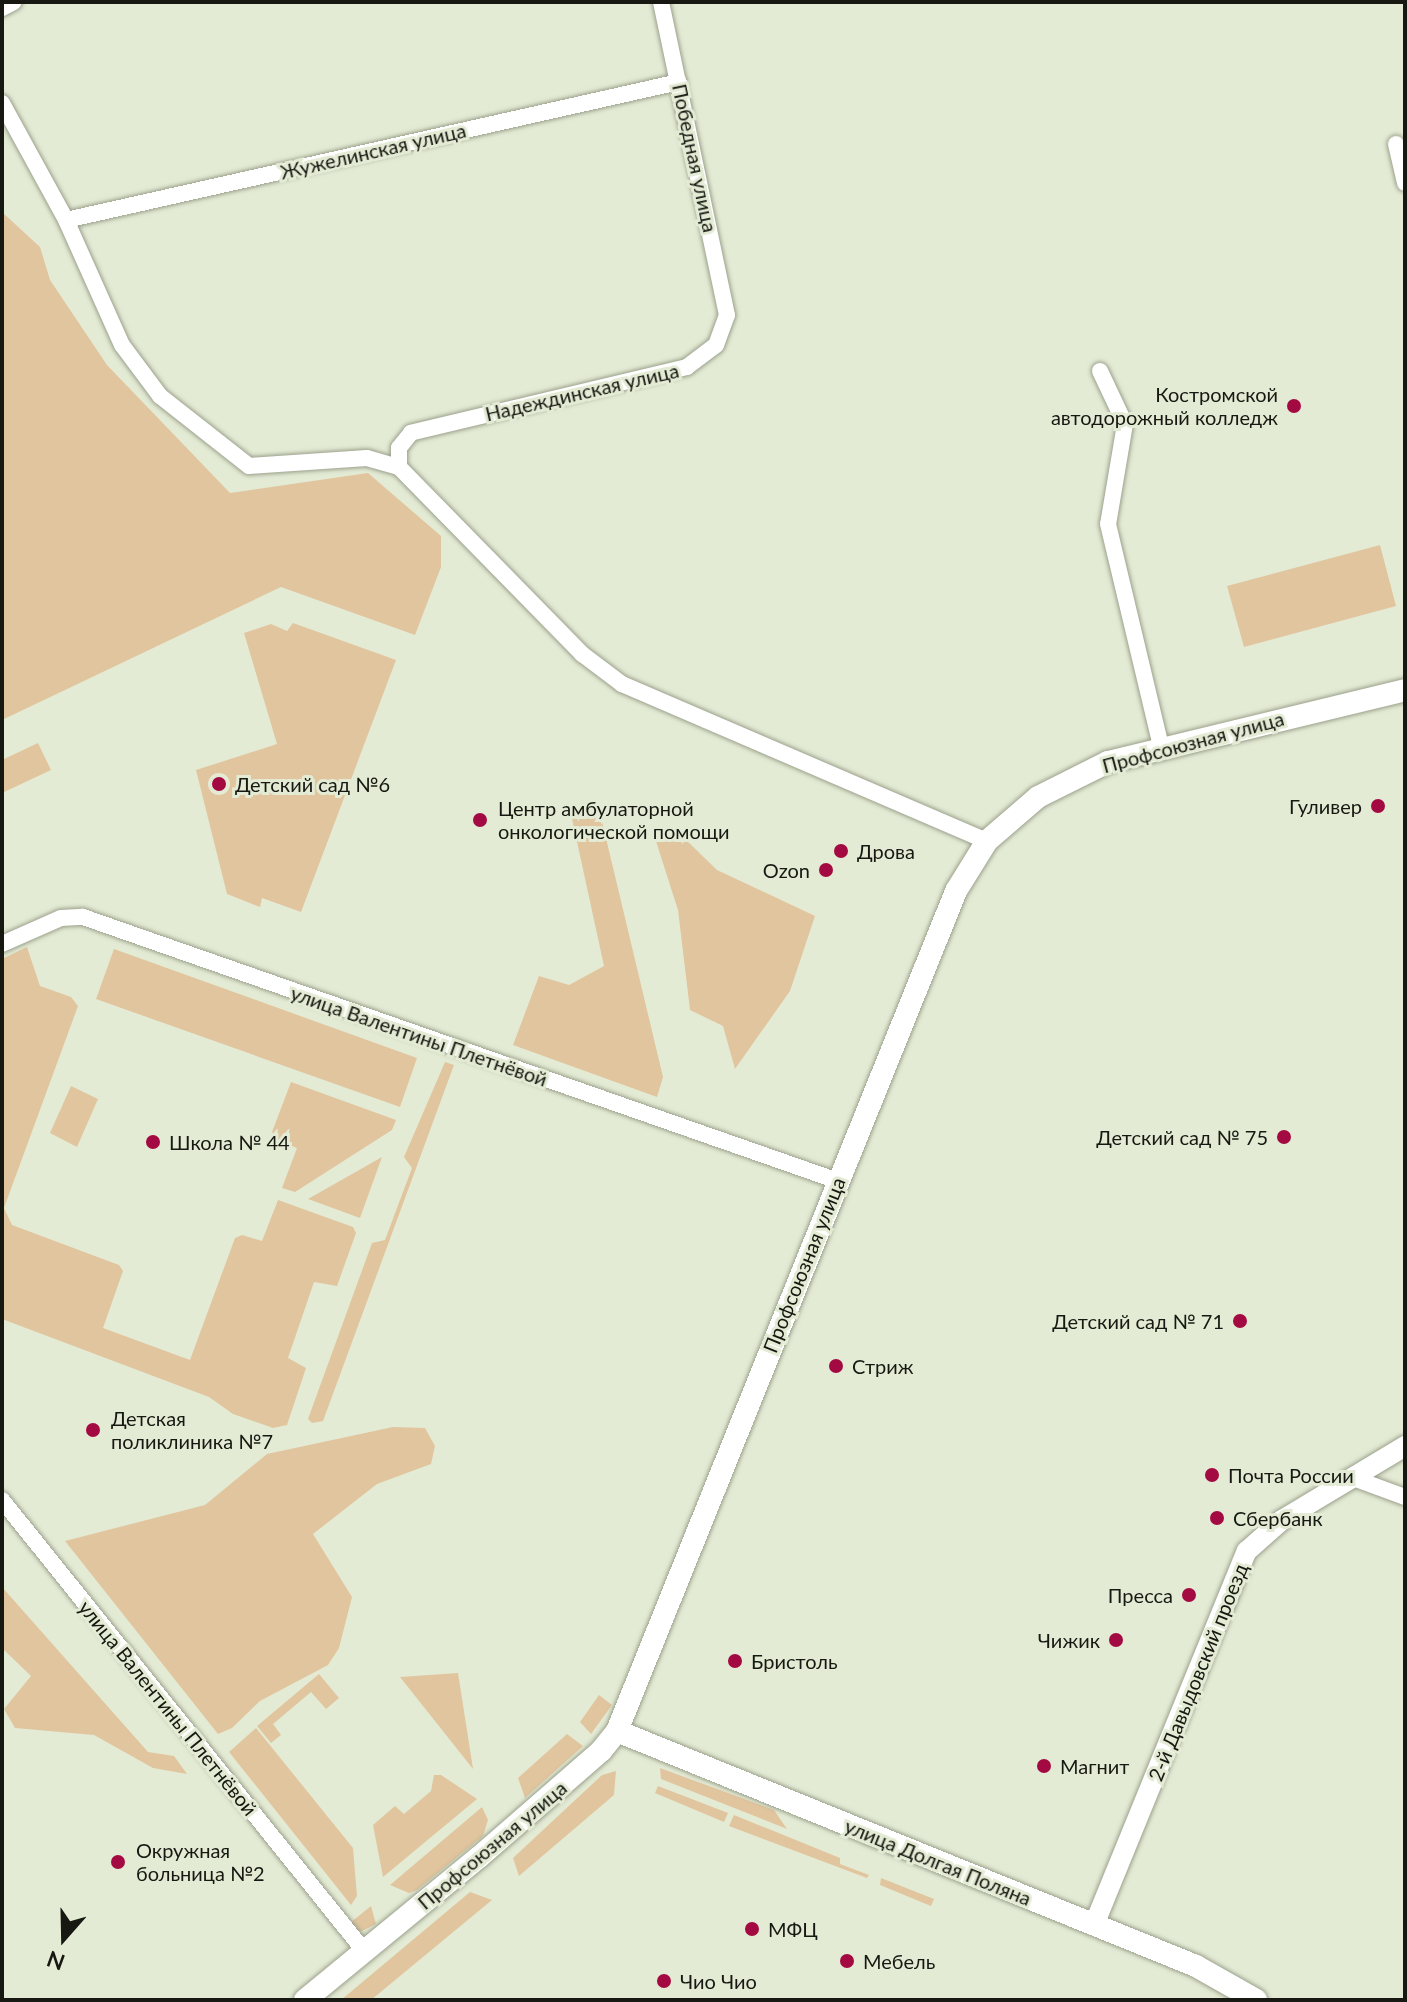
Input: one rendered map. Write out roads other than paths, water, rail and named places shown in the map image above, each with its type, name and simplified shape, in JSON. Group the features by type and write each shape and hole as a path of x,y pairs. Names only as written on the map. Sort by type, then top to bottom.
{"main road":[{"name":"Профсоюзная улица","path":"305,2000 591,1760 617,1731 956,891 987,841 1038,797 1108,762 1405,690"},
{"name":"улица Долгая Поляна","path":"617,1731 1196,1966 1256,2000"}],"street":[{"path":"2,8 14,2"},
{"name":"Победная улица","path":"661,2 727,315"},
{"name":"Жужелинская улица","path":"66,220 679,82"},
{"path":"2,103 66,220 122,345 160,396 237,459 249,466 285,467 367,458 399,467 582,654 622,684 987,841"},
{"path":"1396,144 1405,183"},
{"name":"Надеждинская улица","path":"399,467 399,448 411,433 687,367 716,345 727,315"},
{"path":"1100,371 1125,424 1108,524 1161,747"},
{"name":"улица Валентины Плетнёвой","path":"2,944 61,918 83,917 838,1181"},
{"name":"2-й Давыдовский проезд","path":"1094,1925 1247,1551 1282,1520 1356,1479 1405,1446"},
{"path":"1356,1479 1405,1497"},
{"name":"улица Валентины Плетнёвой","path":"2,1500 365,1952"}],"place":[{"name":"Костромской автодорожный колледж","path":"1294,406"},
{"name":"Детский сад №6","path":"219,784"},
{"name":"Гуливер","path":"1378,806"},
{"name":"Центр амбулаторной онкологической помощи","path":"480,820"},
{"name":"Дрова","path":"841,851"},
{"name":"Ozon","path":"826,870"},
{"name":"Детский сад № 75","path":"1284,1137"},
{"name":"Школа № 44","path":"153,1142"},
{"name":"Детский сад № 71","path":"1240,1321"},
{"name":"Стриж","path":"836,1366"},
{"name":"Детская поликлиника №7","path":"93,1430"},
{"name":"Почта России","path":"1212,1475"},
{"name":"Сбербанк","path":"1217,1518"},
{"name":"Пресса","path":"1189,1595"},
{"name":"Чижик","path":"1116,1640"},
{"name":"Бристоль","path":"735,1661"},
{"name":"Магнит","path":"1044,1766"},
{"name":"Окружная больница №2","path":"118,1862"},
{"name":"МФЦ","path":"752,1929"},
{"name":"Мебель","path":"847,1961"},
{"name":"Чио Чио","path":"664,1981"}]}
